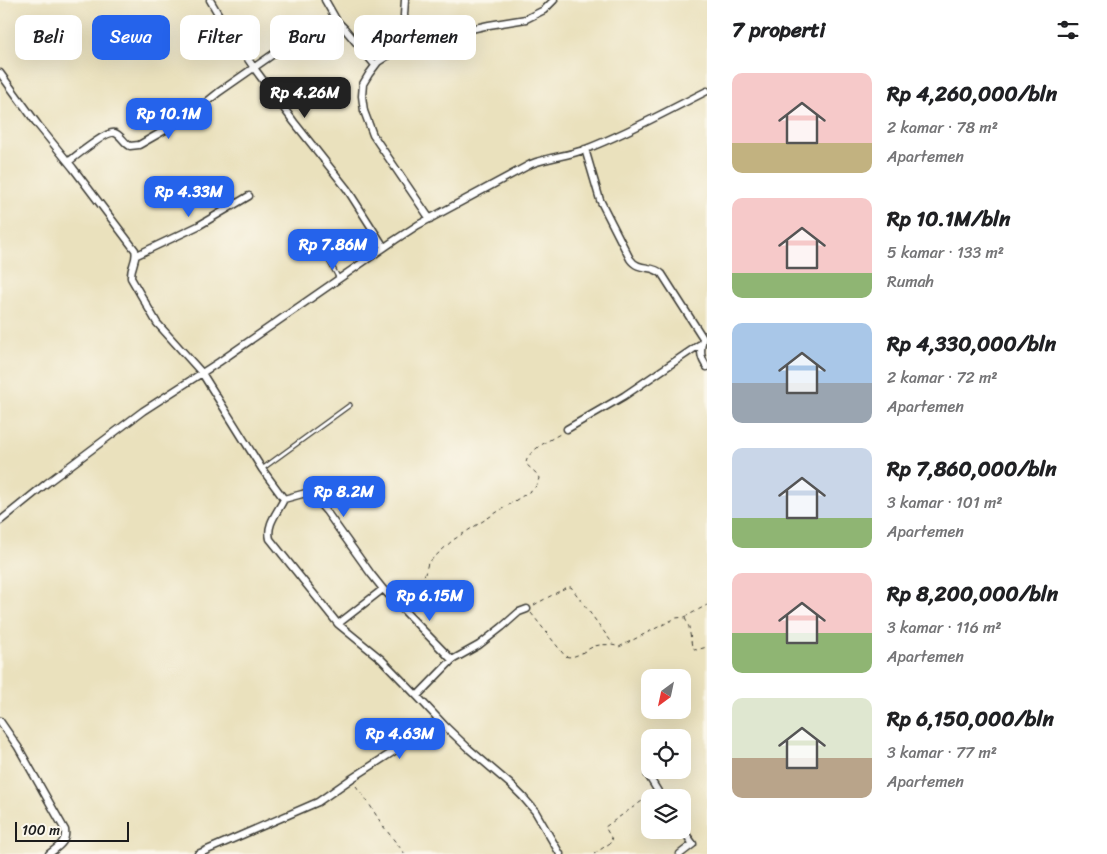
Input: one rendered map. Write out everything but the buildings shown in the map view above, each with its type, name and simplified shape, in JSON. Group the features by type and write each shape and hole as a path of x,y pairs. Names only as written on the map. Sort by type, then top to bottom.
{"street":[{"path":"210,0 254,68 347,189 384,248"},
{"path":"325,0 334,15"},
{"path":"404,15 405,0"},
{"path":"476,28 526,19 544,10 554,0"},
{"path":"344,28 374,66"},
{"path":"68,162 112,132 116,133 130,146 139,144 188,116 270,57"},
{"path":"382,60 374,66 363,84 364,111 373,134 430,219"},
{"path":"0,73 38,125 136,250 131,278 157,323 202,373 262,468 284,499"},
{"path":"0,521 132,419 412,229 531,164 546,158 585,149 642,124 707,91"},
{"path":"585,149 600,200 620,241 632,262 639,267 658,270 662,274 703,338 700,352 707,367"},
{"path":"136,255 198,226 249,196"},
{"path":"567,429 624,396 702,344"},
{"path":"452,660 371,574 326,511 312,495 306,493 284,499 270,523 268,532 270,539 338,624 381,660 469,749 523,797 534,811 560,854"},
{"path":"338,624 384,589"},
{"path":"417,696 452,660 479,646 519,612 527,608"},
{"path":"0,721 18,747 65,830 64,842 49,854"},
{"path":"198,854 318,802 435,722 440,721"},
{"path":"680,854 693,844 690,839"}],"lane":[{"path":"314,234 339,279"},
{"path":"262,468 350,405"}],"path":[{"path":"393,599 400,597 418,582 425,574 428,563 453,540 532,490 537,485 538,478 537,474 526,464 527,458 532,452 567,429"},
{"path":"613,644 596,646 568,658 527,608 567,587 571,587 613,644 619,647 676,618 685,617 707,605"},
{"path":"685,617 689,626 692,647 696,650 707,647"},
{"path":"351,778 405,854"},
{"path":"594,854 613,842 605,827 641,802"}]}
